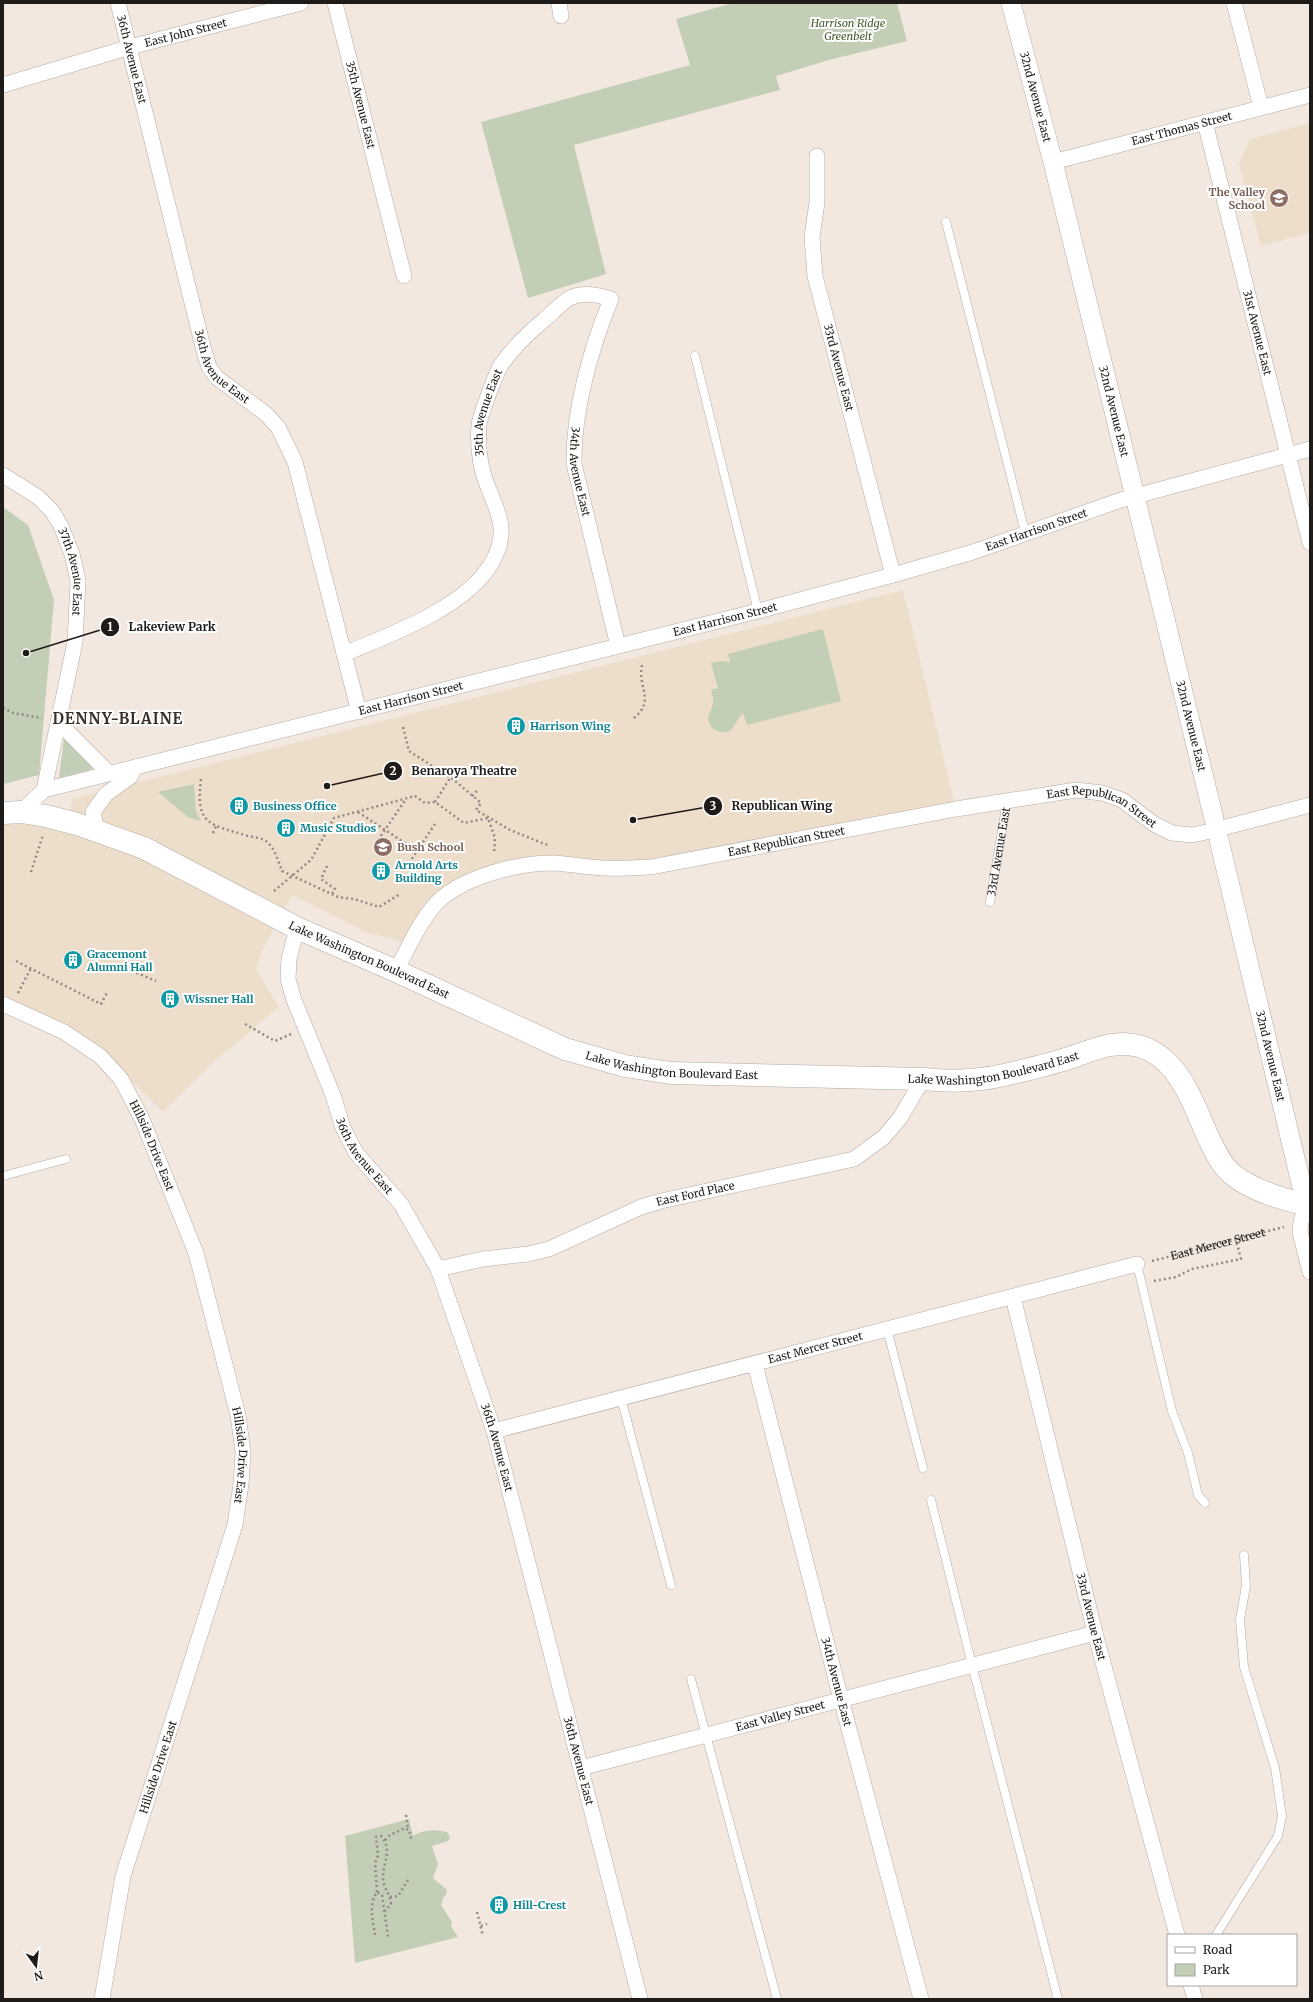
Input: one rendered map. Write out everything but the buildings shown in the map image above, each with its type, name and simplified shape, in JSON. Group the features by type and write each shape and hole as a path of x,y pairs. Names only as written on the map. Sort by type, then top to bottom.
{"main road":[{"name":"Lake Washington Boulevard East","path":"12,813 46,816 144,848 297,928 396,971 566,1049 629,1066 671,1073 951,1081 996,1076 1068,1058 1096,1047 1119,1044 1137,1045 1153,1051 1180,1076 1216,1154 1231,1174 1251,1187 1308,1205"}],"street":[{"name":"36th Avenue East","path":"118,3 209,367 216,376 266,414 278,427 295,462 359,712"},
{"name":"East John Street","path":"3,85 130,47 300,3"},
{"name":"35th Avenue East","path":"334,3 404,276"},
{"name":"32nd Avenue East","path":"1011,3 1053,162 1136,496 1308,1205 1301,1222 1300,1232 1310,1272"},
{"path":"1234,3 1261,107"},
{"name":"East Thomas Street","path":"1053,162 1310,95"},
{"name":"31st Avenue East","path":"1205,122 1310,543"},
{"name":"33rd Avenue East","path":"817,156 817,202 812,237 815,276 893,575"},
{"name":"35th Avenue East","path":"344,654 395,633 454,601 476,583 491,564 499,546 502,530 499,513 486,482 481,463 479,424 500,367 525,336 572,297 597,294 611,299"},
{"name":"34th Avenue East","path":"611,299 602,320 577,408 574,464 618,646"},
{"name":"East Harrison Street","path":"12,813 44,790 758,611 893,575 973,552 1025,532 1136,496 1310,449"},
{"name":"37th Avenue East","path":"3,475 21,485 42,501 52,511 61,526 72,554 78,581 75,642 52,720 44,790"},
{"path":"52,720 109,773"},
{"path":"97,832 93,812 106,794 130,777 135,767"},
{"name":"East Republican Street","path":"396,971 410,944 433,907 456,888 490,873 509,869 552,863 602,868 651,867 1007,801 1076,790 1102,793 1122,800 1154,824 1172,833 1192,835 1310,805"},
{"name":"36th Avenue East","path":"297,928 289,959 288,979 294,1000 333,1095 343,1128 356,1153 400,1204 438,1269 494,1431 640,1999"},
{"name":"Hillside Drive East","path":"3,1004 64,1032 100,1056 121,1079 132,1097 196,1253 238,1415 242,1452 241,1484 235,1525 123,1876 102,1999"},
{"name":"East Ford Place","path":"438,1269 476,1261 542,1251 566,1242 641,1207 654,1203 854,1158 884,1137 900,1118 923,1079"},
{"name":"East Mercer Street","path":"494,1431 1143,1263"},
{"name":"33rd Avenue East","path":"1013,1297 1095,1632 1177,1934"},
{"name":"34th Avenue East","path":"755,1364 841,1699 921,1999"},
{"name":"East Valley Street","path":"581,1768 1095,1632"},
{"path":"1191,1986 1195,1999"}],"lane":[{"path":"946,222 1025,532"},
{"path":"695,356 758,611"},
{"name":"33rd Avenue East","path":"990,902 1007,801"},
{"path":"3,1176 66,1159"},
{"path":"1143,1263 1172,1411 1188,1455 1198,1495 1205,1503"},
{"path":"887,1329 922,1468"},
{"path":"621,1398 671,1585"},
{"path":"931,1500 1058,1999"},
{"path":"1217,1934 1278,1836 1282,1816 1275,1768 1244,1667 1240,1620 1246,1586 1244,1555"},
{"path":"691,1680 707,1735 776,1999"}],"path":[{"path":"634,718 643,711 646,698 640,673 642,665"},
{"path":"3,708 13,713 52,720"},
{"path":"403,727 409,751 450,778 482,803 476,810 510,830 553,847"},
{"path":"435,802 450,778"},
{"path":"201,779 200,790 202,815 206,820 216,826 266,841 275,852 282,871 338,897 354,899 379,908 400,894"},
{"path":"472,796 476,791"},
{"path":"274,891 311,860 334,818 415,796 426,803 435,802 464,822 488,818"},
{"path":"378,840 406,799"},
{"path":"357,812 417,851"},
{"path":"488,818 495,838 494,854"},
{"path":"409,863 435,824"},
{"path":"213,833 216,826"},
{"path":"31,872 46,827"},
{"path":"327,866 322,879 335,889 332,894"},
{"path":"16,961 101,1004 108,991"},
{"path":"118,965 156,981"},
{"path":"17,996 31,968"},
{"path":"245,1024 275,1041 293,1033"},
{"name":"East Mercer Street","path":"1143,1263 1287,1226"},
{"path":"1154,1282 1176,1277 1192,1269 1241,1259 1236,1240"},
{"path":"406,1815 411,1837 410,1841"},
{"path":"385,1840 399,1829 408,1829"},
{"path":"375,1935 372,1900 377,1892 375,1863 378,1855 376,1837 381,1836 385,1840 387,1860 383,1873 384,1884 388,1889 391,1904 385,1910"},
{"path":"390,1897 398,1896 408,1880"},
{"path":"377,1892 382,1895 388,1937"},
{"path":"477,1912 483,1936"},
{"path":"481,1926 487,1924"}],"shaded area":[{"name":"The Valley School","path":"1310,123 1310,233 1261,246 1239,164 1250,139"},
{"name":"Bush School","path":"903,590 956,809 695,860 552,863 456,888 410,944 366,932 292,895 262,951 256,969 279,1007 215,1061 163,1112 91,1041 3,996 3,822 10,821 67,828 72,799"}],"green space":[{"name":"Harrison Ridge Greenbelt","path":"733,3 897,3 907,41 829,60 776,76 780,90 574,145 606,274 528,298 481,122 690,65 676,19"},
{"path":"3,507 28,525 54,600 39,775 3,784"},
{"path":"823,629 841,701 747,725 743,713 729,731 725,733 713,729 708,719 713,702 711,690 718,688 711,663 721,661 730,662 731,665 728,654"},
{"path":"64,738 93,769 59,778"},
{"path":"194,784 196,812 201,821 188,817 158,792"},
{"path":"409,1819 413,1836 420,1832 430,1830 444,1831 448,1833 450,1838 448,1841 432,1846 438,1864 433,1878 447,1890 441,1905 452,1922 451,1926 458,1937 355,1963 345,1836"}],"place":[{"name":"The Valley School","path":"1279,198"},
{"name":"Lakeview Park","path":"26,653"},
{"name":"Harrison Wing","path":"516,726"},
{"name":"Benaroya Theatre","path":"327,786"},
{"name":"Business Office","path":"239,806"},
{"name":"Republican Wing","path":"633,820"},
{"name":"Music Studios","path":"286,828"},
{"name":"Bush School","path":"383,847"},
{"name":"Arnold Arts Building","path":"381,871"},
{"name":"Gracemont Alumni Hall","path":"73,960"},
{"name":"Wissner Hall","path":"170,999"},
{"name":"Hill-Crest","path":"499,1905"}],"district":[{"name":"DENNY-BLAINE","path":"118,719"}]}
